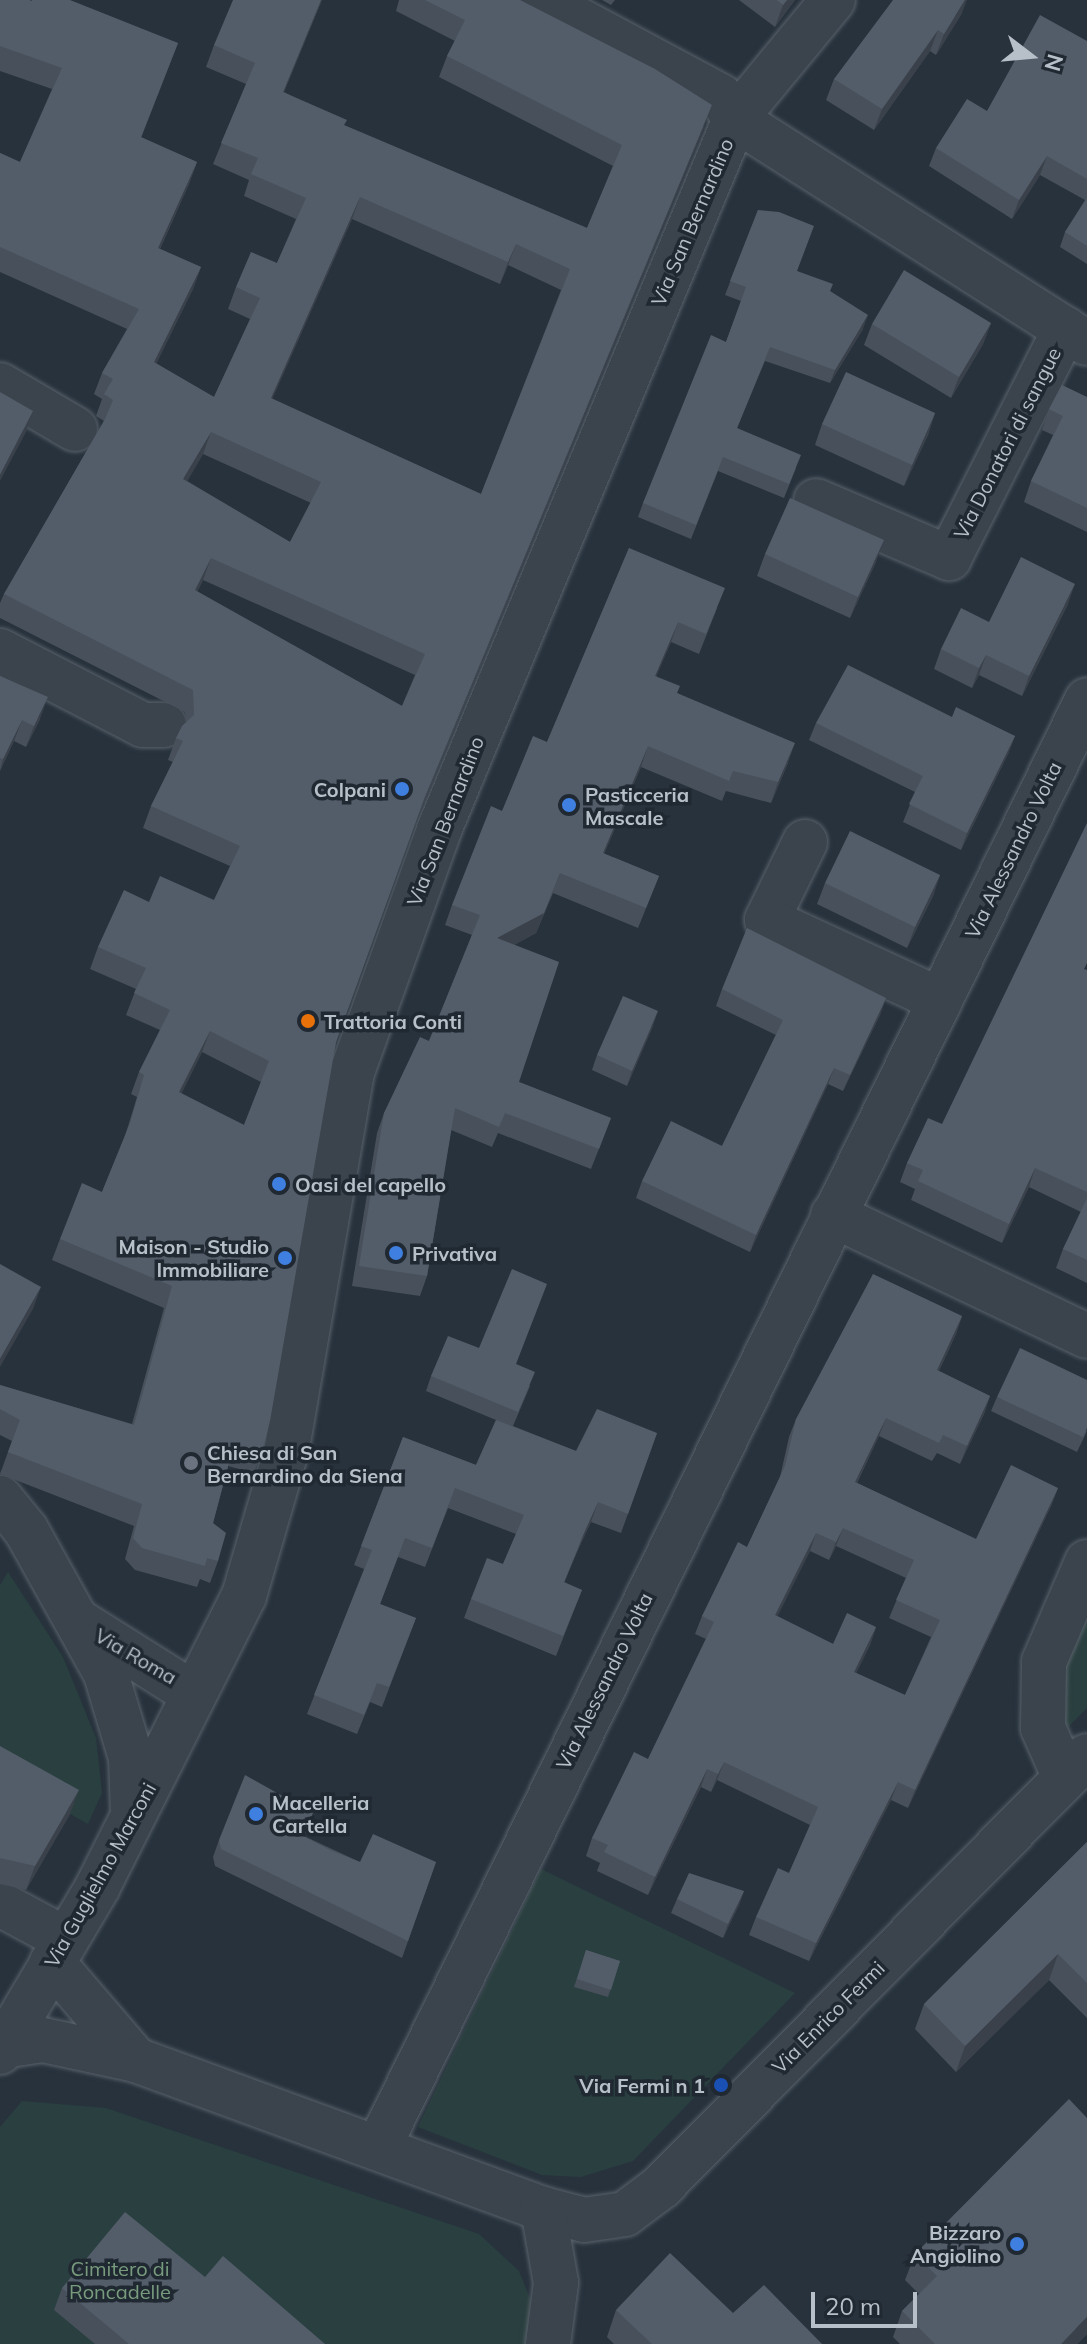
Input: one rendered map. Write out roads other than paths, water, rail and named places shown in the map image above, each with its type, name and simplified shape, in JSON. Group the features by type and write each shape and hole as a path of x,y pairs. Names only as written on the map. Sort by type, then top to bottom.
{"street":[{"name":"Via Donatori di sangue","path":"541,0 720,96 735,119 1076,336 949,558 816,501"},
{"name":"Via San Bernardino","path":"192,1693 244,1596 287,1448 352,1072 444,817 735,119 833,0"},
{"path":"0,385 75,429"},
{"path":"0,651 134,721 164,725"},
{"name":"Via Alessandro Volta","path":"378,2148 1087,700"},
{"path":"805,842 767,920 940,1000"},
{"path":"833,1215 1087,1336"},
{"name":"Via Roma","path":"0,1498 79,1622 106,1674 131,1758 133,1816"},
{"path":"1076,1767 1043,1728 1044,1662 1087,1562"},
{"name":"Via Roma","path":"79,1622 192,1693"},
{"name":"Via Roma","path":"106,1674 175,1733"},
{"name":"Via Guglielmo Marconi","path":"2,2049 133,1816 192,1693"},
{"name":"Via Enrico Fermi","path":"2,2049 43,2040 136,2060 543,2209 584,2220 625,2214 661,2187 1076,1767"},
{"path":"0,1904 59,1951"},
{"name":"Via Enrico Fermi","path":"59,1951 136,2060"},
{"path":"543,2209 556,2283 548,2344"}],"place":[{"name":"Colpani","path":"402,789"},
{"name":"Pasticceria Mascale","path":"569,805"},
{"name":"Trattoria Conti","path":"308,1021"},
{"name":"Oasi del capello","path":"279,1184"},
{"name":"Privativa","path":"396,1253"},
{"name":"Maison - Studio Immobiliare","path":"285,1258"},
{"name":"Chiesa di San Bernardino da Siena","path":"191,1463"},
{"name":"Macelleria Cartella","path":"256,1814"},
{"name":"Via Fermi n 1","path":"721,2085"},
{"name":"Bizzaro Angiolino","path":"1017,2244"}],"park label":[{"name":"Cimitero di Roncadelle","path":"120,2280"}]}
